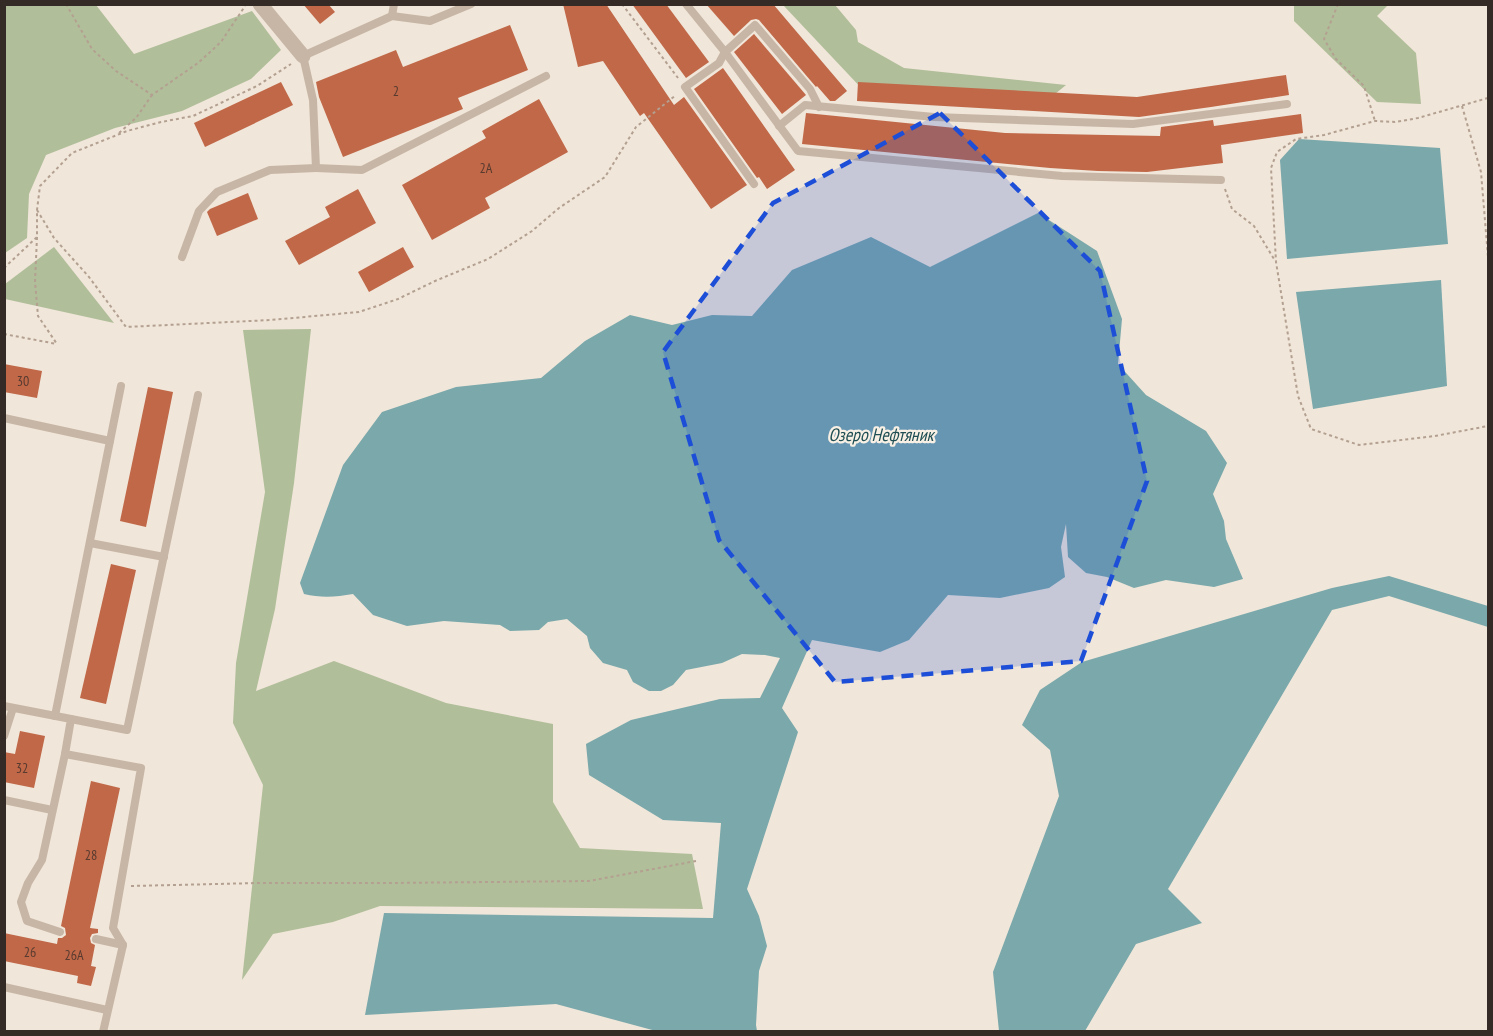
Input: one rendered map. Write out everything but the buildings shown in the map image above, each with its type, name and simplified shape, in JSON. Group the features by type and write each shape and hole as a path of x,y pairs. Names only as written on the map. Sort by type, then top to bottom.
{"street":[{"path":"260,4 303,56"}],"lane":[{"path":"392,15 394,4"},
{"path":"316,168 312,100 303,56 392,15 430,21 471,4"},
{"path":"686,4 725,52 798,151 1062,176 1221,180"},
{"path":"754,184 686,87 719,63 725,52 755,25 810,89 819,107"},
{"path":"182,257 199,211 217,192 270,170 316,168 362,170 546,76"},
{"path":"779,126 805,105 934,117 1132,124 1287,104"},
{"path":"55,716 121,386"},
{"path":"4,735 8,707 127,730 198,395"},
{"path":"4,418 110,441"},
{"path":"90,543 164,556"},
{"path":"60,932 27,921 21,902 28,883 42,860 71,719"},
{"path":"65,754 141,768 112,928 123,945 103,1032"},
{"path":"4,800 52,810"},
{"path":"96,939 123,945"},
{"path":"4,987 107,1010"}],"path":[{"path":"66,4 92,49 116,71 152,95"},
{"path":"117,135 136,118 152,95 198,63 221,42 246,4"},
{"path":"37,210 54,238 89,277 126,327 359,312 398,299 488,258 532,231 559,208 605,177 636,127 686,87 622,4"},
{"path":"1338,4 1324,39 1336,59 1364,86 1375,121"},
{"path":"4,334 57,344 38,316 35,282 37,210 40,186 72,153 127,131 194,116 257,86 303,56"},
{"path":"1488,98 1418,118 1395,122 1375,121 1324,135 1296,139 1277,152 1271,168 1276,262 1298,396 1311,429 1359,444 1435,436 1488,426"},
{"path":"1462,106 1481,172 1488,257 1488,291"},
{"path":"1221,180 1232,209 1254,226 1276,262"},
{"path":"4,268 37,237"},
{"path":"120,886 259,882 589,881 696,861"}],"highlighted area":[{"path":"940,113 1100,271 1147,481 1081,661 835,682 719,540 663,352 773,203"}],"green space":[{"path":"5,4 96,5 134,54 252,11 281,50 251,79 182,111 115,128 46,155 29,194 27,238 5,253"},
{"path":"783,5 835,5 856,30 858,42 904,68 1066,85 1044,103 865,92"},
{"path":"1294,5 1388,5 1377,16 1416,53 1421,104 1377,102 1294,21"},
{"path":"54,247 114,323 5,299 5,284"},
{"path":"311,329 294,483 275,609 256,691 334,661 446,703 553,724 553,802 580,848 692,854 703,909 380,906 333,922 273,934 242,980 263,785 233,723 236,663 265,492 243,330"}],"water":[{"path":"1299,139 1440,148 1448,244 1287,259 1280,160"},
{"name":"Озеро Нефтяник","path":"1038,213 1097,251 1122,319 1118,364 1146,395 1206,431 1227,463 1213,494 1224,521 1226,539 1243,579 1214,587 1166,580 1134,588 1107,577 1086,573 1068,557 1066,524 1061,547 1065,577 1049,588 1000,598 948,595 909,640 880,652 812,640 782,708 798,732 747,889 759,916 767,946 759,971 757,1031 656,1031 556,1004 365,1015 384,913 713,918 721,823 663,820 589,775 586,744 631,720 720,699 760,698 780,658 742,654 722,663 686,670 673,685 661,691 649,691 633,682 627,670 603,663 590,648 587,636 567,619 548,622 539,630 510,631 500,625 444,621 407,626 373,615 353,594 329,597 304,594 300,583 343,465 382,412 456,387 541,378 585,341 630,315 672,325 712,315 752,316 792,270 871,237 930,267"},
{"path":"1441,280 1447,386 1313,409 1296,292"},
{"path":"1389,576 1488,606 1488,627 1389,596 1332,610 1168,889 1202,923 1136,944 1085,1031 999,1031 993,972 1059,796 1050,750 1022,725 1040,690 1082,662 1332,588"}]}
